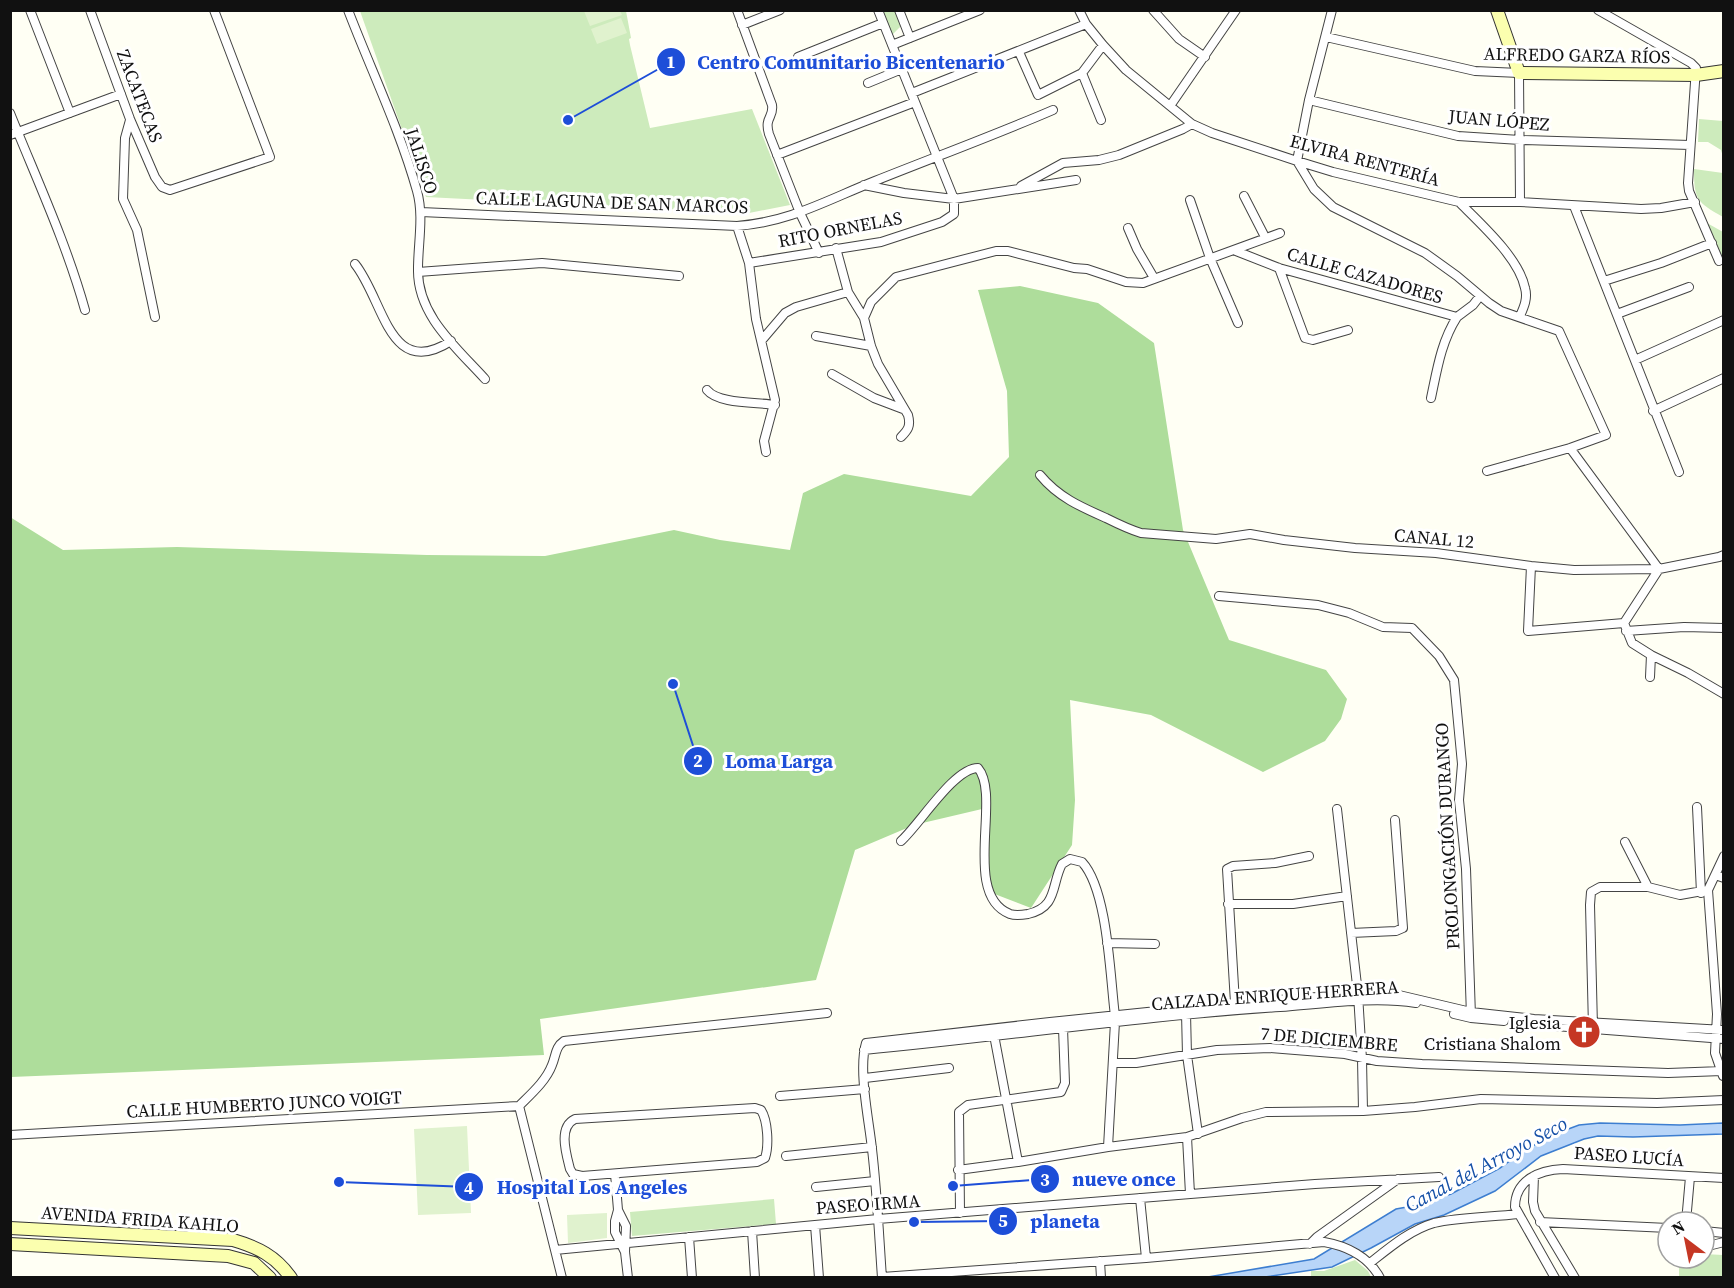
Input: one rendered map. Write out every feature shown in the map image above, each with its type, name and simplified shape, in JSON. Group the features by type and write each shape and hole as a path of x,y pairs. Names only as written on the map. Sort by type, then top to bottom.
{"street":[{"path":"30,10 70,113"},
{"name":"ZACATECAS","path":"90,10 130,119 155,177 166,189 183,187 270,157 214,10"},
{"name":"JALISCO","path":"348,10 418,195 421,212 418,272 423,302 429,314 485,379"},
{"path":"737,10 772,105 773,111 767,124 777,155 819,253"},
{"path":"742,25 780,10"},
{"path":"878,10 954,199"},
{"path":"899,10 910,38"},
{"path":"892,45 980,10"},
{"name":"ELVIRA RENTERÍA","path":"1079,10 1086,24 1103,45 1135,78 1192,124 1212,133 1297,161 1333,172 1459,202 1520,202 1641,209 1695,202"},
{"path":"1153,10 1179,39 1204,57"},
{"path":"1170,106 1236,10"},
{"path":"1332,10 1309,100 1297,161 1314,189 1333,207 1425,253 1502,311 1559,331 1606,435 1570,448 1487,471"},
{"path":"1497,10 1519,73 1520,202"},
{"path":"1598,10 1696,68 1688,183 1689,191 1719,261"},
{"path":"798,57 883,23"},
{"path":"777,155 1086,24"},
{"name":"ALFREDO GARZA RÍOS","path":"1326,37 1475,71 1696,75 1724,71"},
{"path":"1018,52 1038,95 1082,73 1103,45"},
{"path":"867,83 902,69"},
{"path":"1082,73 1101,120"},
{"path":"14,134 121,94"},
{"name":"JUAN LÓPEZ","path":"1309,100 1458,136 1690,145"},
{"name":"CALLE LAGUNA DE SAN MARCOS","path":"421,212 737,226 774,222 1049,112"},
{"path":"10,113 14,134 49,206 85,310"},
{"path":"130,119 124,145 123,199 137,230 155,317"},
{"path":"1018,188 1063,163 1099,160 1119,155 1192,124"},
{"path":"864,185 954,199 1076,180"},
{"path":"1244,196 1265,237"},
{"name":"RITO ORNELAS","path":"749,263 881,242 942,222 954,214 956,207 954,199"},
{"path":"1190,200 1210,258 1238,323"},
{"path":"1459,202 1495,240 1522,277 1526,299 1520,316"},
{"path":"1574,206 1679,472"},
{"path":"737,226 749,263 756,319 775,405 764,441 766,452"},
{"path":"1128,228 1154,278"},
{"name":"CALLE CAZADORES","path":"864,318 871,302 896,277 996,251 1008,251 1074,268 1087,269 1126,282 1143,283 1280,233"},
{"path":"1604,281 1661,263 1712,243"},
{"path":"836,248 848,292 864,318 871,346 910,423 908,430 901,438"},
{"name":"CALLE CAZADORES","path":"1236,250 1279,268 1457,317 1473,305 1480,296"},
{"path":"418,272 542,263 679,276"},
{"path":"355,264 370,286 391,330 401,345 412,352 420,353 437,349 451,341"},
{"path":"1279,268 1305,338 1313,340 1348,330"},
{"path":"1617,314 1689,287"},
{"path":"762,340 785,313 796,307 848,292"},
{"path":"1431,398 1443,346 1449,329 1457,317"},
{"path":"1635,360 1724,320"},
{"path":"816,336 871,346"},
{"path":"832,374 874,398 903,409"},
{"path":"1653,411 1724,378"},
{"path":"707,390 713,396 727,400 775,405"},
{"path":"1570,448 1659,568 1625,627"},
{"name":"CANAL 12","path":"1040,475 1051,488 1067,499 1141,533 1216,539 1250,534 1355,548 1436,553 1531,566 1610,571 1659,568 1724,555"},
{"path":"1531,566 1528,631 1625,627 1724,628"},
{"name":"PROLONGACIÓN DURANGO","path":"1219,596 1318,605 1343,611 1383,627 1412,628 1439,656 1454,680 1462,764 1459,800 1466,869 1471,1015"},
{"path":"1625,627 1632,643 1651,656 1688,673 1724,694"},
{"path":"1650,677 1651,656"},
{"path":"901,841 912,832 952,783 969,770 978,768 983,776 986,793 987,885 997,904 1005,912 1014,915 1038,911 1053,893 1059,870 1066,861 1082,862 1086,867 1100,904 1115,1019 1108,1147"},
{"path":"1697,807 1719,1034 1715,1053 1723,1074"},
{"path":"1337,809 1358,998 1363,1111"},
{"path":"1351,933 1396,931 1403,928 1395,819"},
{"path":"1625,842 1648,887"},
{"path":"1235,1004 1227,868 1275,863 1309,856"},
{"path":"1593,1026 1590,905 1592,892 1596,888 1648,887 1680,895 1705,891 1719,876 1724,856"},
{"path":"1228,904 1293,904 1347,897"},
{"path":"1107,944 1155,944"},
{"name":"CALZADA ENRIQUE HERRERA","path":"1186,1012 1235,1004 1399,995 1471,1015 1719,1034"},
{"name":"CALZADA ENRIQUE HERRERA","path":"865,1046 1186,1012 1241,1010 1358,998"},
{"path":"1186,1012 1187,1055 1198,1134"},
{"path":"562,1278 519,1106 546,1076 561,1042 827,1013"},
{"name":"CALZADA ENRIQUE HERRERA","path":"865,1046 1063,1028 1115,1019"},
{"path":"960,1213 958,1112 968,1105 1061,1092 1065,1083 1063,1028"},
{"path":"994,1035 1018,1162"},
{"path":"865,1046 865,1089 882,1277 1146,1258 1324,1242 1343,1247 1368,1260 1380,1278"},
{"name":"7 DE DICIEMBRE","path":"1113,1063 1136,1063 1217,1050 1270,1048 1345,1054 1362,1059 1422,1064 1723,1074"},
{"path":"865,1078 950,1068"},
{"path":"780,1096 865,1089"},
{"path":"958,1170 1187,1137 1266,1112 1363,1111 1481,1099 1657,1103 1724,1100"},
{"name":"CALLE HUMBERTO JUNCO VOIGT","path":"10,1135 519,1106"},
{"path":"750,1107 763,1113 767,1151 762,1161 751,1164 615,1174 582,1176 573,1174 569,1166 564,1133 568,1123 580,1118 750,1107"},
{"path":"1187,1137 1190,1194"},
{"path":"786,1156 872,1148"},
{"name":"PASEO LUCÍA","path":"1534,1176 1543,1171 1563,1169 1724,1178"},
{"path":"615,1174 618,1210 626,1226 622,1243 628,1278"},
{"path":"1534,1176 1519,1188 1515,1197 1518,1214 1555,1278"},
{"path":"1534,1176 1533,1202 1540,1221 1575,1278"},
{"path":"1687,1210 1690,1177"},
{"path":"1310,1245 1317,1237 1400,1178"},
{"name":"PASEO IRMA","path":"555,1250 878,1219 1400,1178 1439,1178"},
{"path":"816,1187 875,1181"},
{"path":"1140,1198 1146,1258"},
{"path":"1368,1260 1434,1223 1518,1214"},
{"path":"1540,1221 1656,1227"},
{"path":"815,1225 819,1278"},
{"name":"AVENIDA FRIDA KAHLO","path":"10,1228 233,1240 260,1249 275,1259 291,1278"},
{"path":"752,1232 755,1278"},
{"path":"689,1237 692,1278"},
{"name":"AVENIDA FRIDA KAHLO","path":"10,1244 228,1256 254,1263 270,1278"},
{"path":"1100,1261 1101,1278"}],"green space":[{"path":"360,11 626,11 631,38 629,39 630,45 650,128 752,109 790,205 749,213 426,197"},
{"path":"584,11 620,11 622,15 590,26"},
{"path":"881,11 897,11 902,25 892,35"},
{"path":"621,18 627,33 597,44 591,29"},
{"path":"1699,119 1723,121 1723,157 1721,150 1708,142 1698,142"},
{"path":"1694,169 1723,173 1723,217 1699,199 1696,194"},
{"path":"1707,223 1723,232 1723,268"},
{"path":"1020,286 1098,303 1154,343 1183,530 1229,640 1326,670 1347,699 1341,719 1325,741 1263,772 1151,715 1070,700 1075,800 1072,845 1031,908 992,893 982,809 914,825 855,850 816,980 540,1019 544,1055 11,1077 10,517 63,550 177,547 427,555 545,556 674,530 720,540 790,550 803,493 844,474 971,496 1009,457 1007,391 978,290"},
{"path":"467,1126 471,1213 418,1215 414,1129"},
{"path":"774,1199 776,1224 632,1236 630,1212"},
{"path":"607,1213 607,1238 568,1243 567,1215"},
{"path":"1716,1255 1723,1255 1723,1277 1679,1277 1679,1270 1716,1270"},
{"path":"1355,1260 1368,1271 1371,1277 1311,1277 1311,1271 1324,1271"}],"water":[{"path":"1600,1123 1680,1125 1723,1123 1723,1134 1598,1136 1584,1139 1541,1156 1495,1191 1444,1215 1415,1224 1332,1267 1265,1277 1202,1278 1314,1259 1396,1209 1418,1205 1451,1194 1500,1168 1526,1149 1563,1131 1579,1125"}],"place":[{"name":"Centro Comunitario Bicentenario","path":"568,120"},
{"name":"Loma Larga","path":"673,684"},
{"name":"Iglesia Cristiana Shalom","path":"1584,1032"},
{"name":"Hospital Los Angeles","path":"339,1182"},
{"name":"nueve once","path":"953,1186"},
{"name":"planeta","path":"914,1222"}],"water label":[{"name":"Canal del Arroyo Seco","path":"1486,1164"}]}
